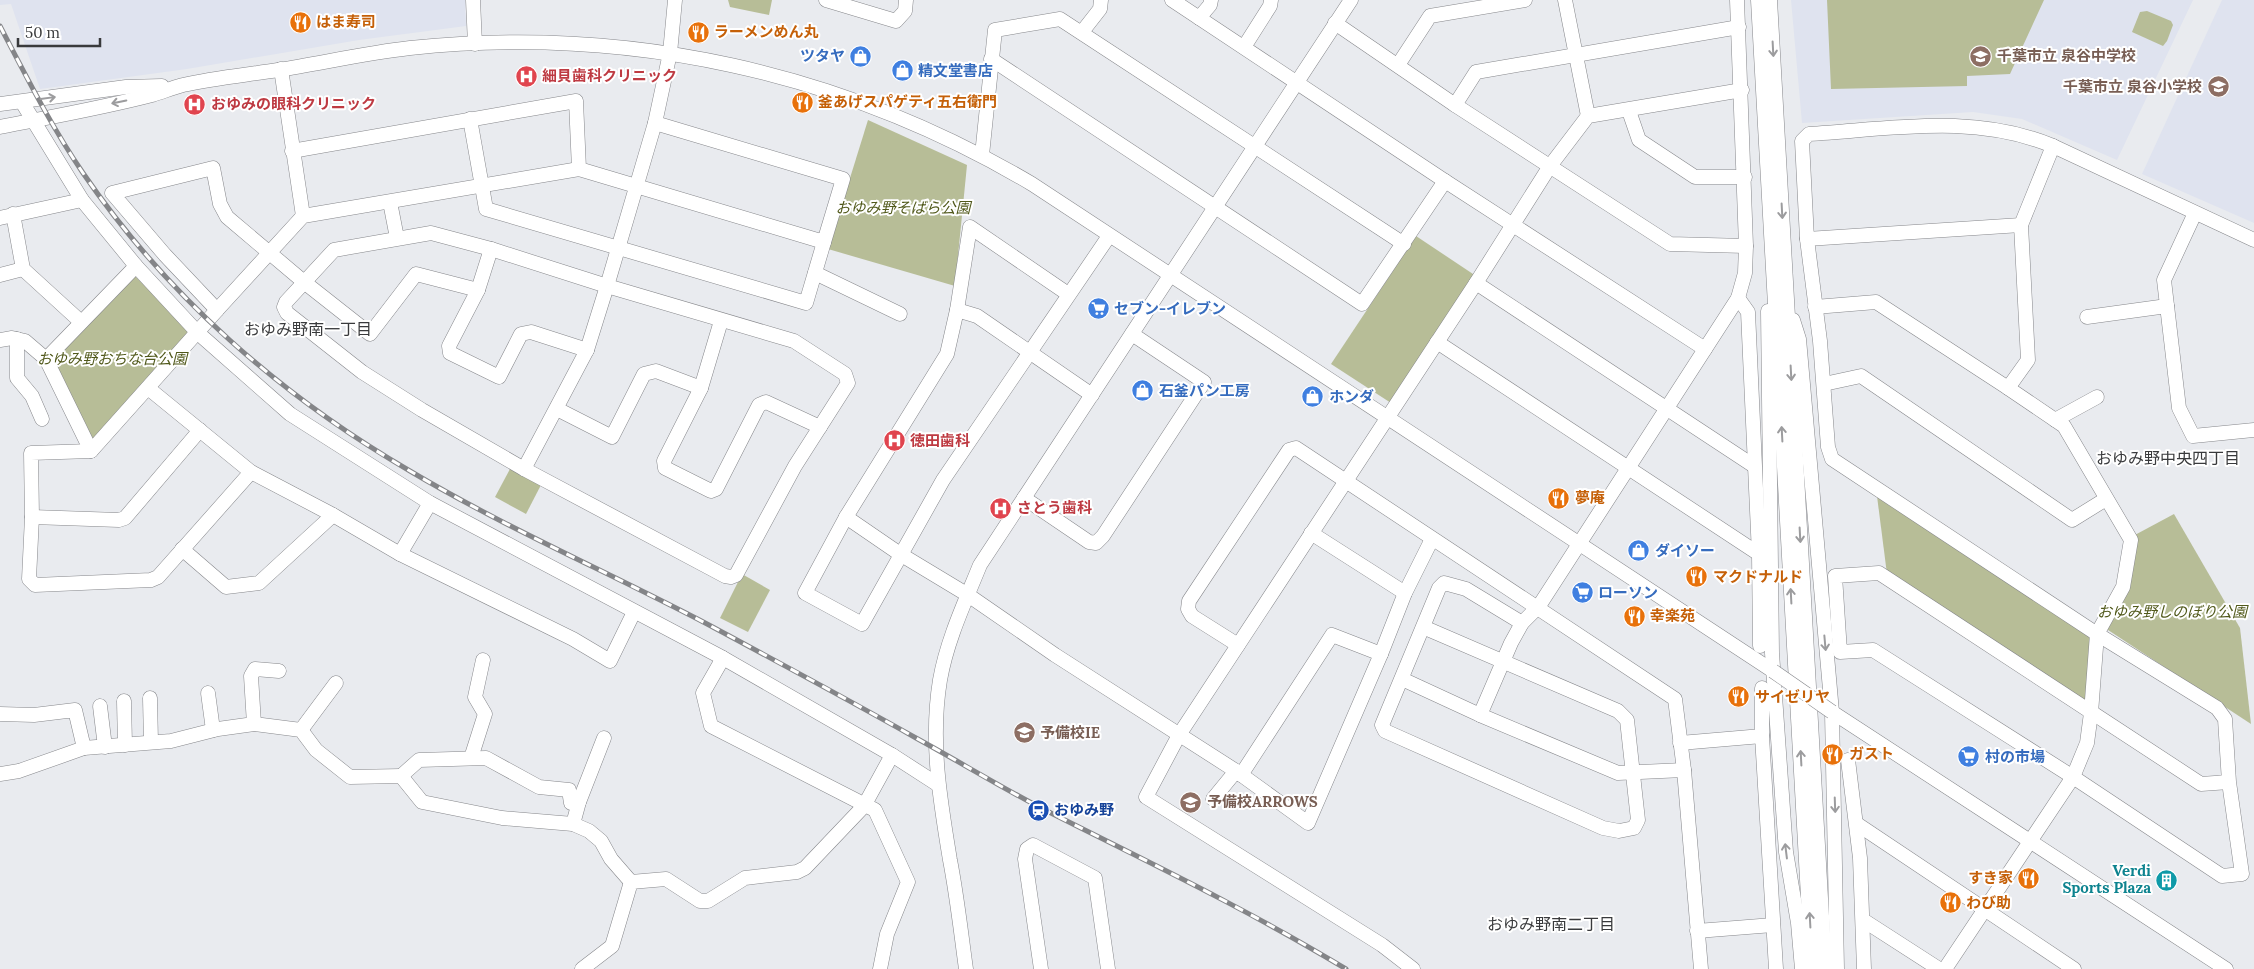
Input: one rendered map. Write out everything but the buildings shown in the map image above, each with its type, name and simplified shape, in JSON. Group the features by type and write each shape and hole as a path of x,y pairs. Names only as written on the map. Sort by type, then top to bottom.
{"street":[{"path":"473,0 475,44"},
{"path":"524,469 587,350 655,124 670,53 675,0"},
{"path":"826,0 896,20 905,11 906,0"},
{"path":"1082,32 1100,9 1101,0"},
{"path":"1172,0 1445,181 1705,349"},
{"path":"1199,18 1210,5 1211,0"},
{"path":"1244,47 1270,6 1271,0"},
{"path":"966,969 937,784 935,726 940,679 949,644 968,595 980,565 1351,0"},
{"path":"1398,65 1430,16 1525,0"},
{"path":"1565,0 1588,116"},
{"path":"1480,715 1501,663 1522,623 1538,606 1738,298 1745,273 1746,246 1742,90 1737,0"},
{"path":"1758,0 1812,969"},
{"path":"1770,0 1825,969"},
{"path":"982,155 995,30 1060,19 1404,244"},
{"path":"1335,23 1455,105 1670,244 1746,246"},
{"path":"1455,105 1476,72 1739,27"},
{"path":"0,104 126,87 183,85 401,50 522,42 602,45 670,53 756,70 849,98 939,134 982,155 1032,184 1108,236 1773,671 2208,964 2226,969"},
{"path":"991,59 1362,304 1445,181"},
{"path":"281,69 303,216"},
{"path":"0,127 150,95 183,85"},
{"path":"1413,969 1382,946 1146,797 1179,735 1476,283 1550,166 1588,116 1628,111 1742,90"},
{"path":"292,151 576,101 579,169"},
{"path":"22,102 82,200 136,266 198,333 290,414 430,503 722,658 892,755 937,784"},
{"path":"1628,111 1639,140 1695,177 1745,177"},
{"path":"470,119 486,210 617,250 806,303 843,179 655,124"},
{"path":"2230,782 2201,784 1879,573 1835,576 1840,652 1873,650 2073,777 2222,876 2242,874 2230,782 2225,719 2217,708 2097,634 1832,459 1828,447 1824,384 1807,239 1802,141 1809,134 1956,124 2007,131 2053,146 2254,240"},
{"path":"2008,388 2028,360 2020,225 2053,146"},
{"path":"218,310 165,255 112,193 213,168 220,204 227,217 304,282 370,334 416,274 478,290"},
{"path":"251,472 158,577 151,580 35,585 29,579 32,517 31,453 91,451 303,216 579,169 824,242"},
{"path":"81,322 23,270 7,216 82,200"},
{"path":"390,202 397,238"},
{"path":"2195,213 2164,280 2179,408 2193,436 2254,430"},
{"path":"1807,239 2020,225"},
{"path":"1068,294 970,227 957,310 946,354 846,517 805,592 862,624 943,480 1108,236"},
{"path":"431,233 491,249 721,321 794,341 845,374 848,383 795,466 736,575 731,577 725,576 524,469 362,372 288,313 284,307 286,302 334,250 431,233"},
{"path":"491,249 478,290 450,346 450,353 498,377 521,334 531,332 587,350"},
{"path":"1772,252 1769,266 1767,345 1773,671 1786,852 1798,923 1802,969"},
{"path":"46,359 136,266"},
{"path":"0,275 23,270"},
{"path":"815,273 900,314"},
{"path":"1476,283 1754,466"},
{"path":"1738,298 1748,312 1759,554 1760,646"},
{"path":"1787,300 1799,339 1832,712 1837,969"},
{"path":"1815,307 1876,302 2064,426 2130,540 2123,587 2097,634 2091,713 2086,743 2073,777 1945,969"},
{"path":"2087,317 2167,306"},
{"path":"957,310 977,316 1092,395"},
{"path":"721,321 701,388 664,461 665,468 711,491 716,489 759,405 766,402 820,427"},
{"path":"1024,498 1089,542 1096,543 1103,536 1204,382 1132,334"},
{"path":"17,339 18,378 32,396 42,419"},
{"path":"0,340 24,340 46,359 91,451"},
{"path":"1437,342 1759,554"},
{"path":"556,409 612,437 644,374 656,371 701,388"},
{"path":"1824,384 1861,376 2072,520 2106,499"},
{"path":"148,388 251,472 333,515 400,554 573,639 610,661 634,612"},
{"path":"2055,420 2097,397"},
{"path":"32,517 119,520 125,518 200,430"},
{"path":"1238,645 1192,616 1188,609 1189,601 1289,450 1296,448 1675,698 1684,770 1701,969"},
{"path":"400,554 430,503"},
{"path":"182,549 226,587 258,583 333,515"},
{"path":"846,517 900,554 968,595 1054,655 1238,773 1308,823 1381,654 1405,593 1432,539"},
{"path":"1311,533 1405,593"},
{"path":"1423,627 1501,663 1618,711 1627,720 1638,820 1634,828 1619,831 1603,828 1385,731 1382,725 1402,679 1423,627 1440,588 1444,583 1466,589 1522,623"},
{"path":"1213,799 1238,773 1332,635 1381,654"},
{"path":"722,658 704,693 711,726 875,810 908,882 887,934 880,969"},
{"path":"471,758 484,714 474,696 483,660"},
{"path":"254,724 251,676 255,669 278,671"},
{"path":"1402,679 1480,715 1618,773 1684,770"},
{"path":"301,730 336,683"},
{"path":"1762,688 1762,736 1776,969"},
{"path":"208,693 213,730"},
{"path":"150,698 151,742"},
{"path":"124,701 125,745"},
{"path":"100,706 104,747"},
{"path":"0,714 34,715 76,710 84,748"},
{"path":"0,774 19,771 84,748 178,739 213,730 254,724 301,730 316,750 350,777 401,776 419,760 471,758 493,760 539,787 569,790 571,802 579,802"},
{"path":"1680,743 1762,736"},
{"path":"574,824 579,802 604,738"},
{"path":"631,882 666,880 700,901 708,901 745,878 797,872 805,868 864,806 892,755"},
{"path":"1848,760 1856,824 1863,920 1864,969"},
{"path":"401,776 422,802 502,818 574,824 589,830 601,841 611,859 631,882"},
{"path":"1856,824 1984,911 2074,969"},
{"path":"1041,969 1026,859 1027,849 1033,845 1095,878 1108,969"},
{"path":"582,969 612,946 631,882"},
{"path":"1863,920 1939,969"},
{"path":"1697,931 1773,925"}],"shaded area":[{"path":"0,0 465,0 466,26 359,40 187,69 40,89 11,4 0,5"},
{"name":"千葉市立 泉谷中学校","path":"1791,0 2193,0 2117,160 2022,119 1973,112 1802,123"},
{"name":"千葉市立 泉谷小学校","path":"2222,0 2254,0 2254,223 2142,174"}],"green space":[{"path":"728,0 772,0 769,15 730,7"},
{"path":"1827,0 2044,0 2010,74 1967,76 1967,86 1831,89"},
{"path":"2147,11 2171,21 2173,25 2163,46 2132,32 2140,12"},
{"name":"おゆみ野そばら公園","path":"868,120 967,165 955,286 828,249"},
{"path":"1416,236 1476,276 1391,403 1331,364"},
{"name":"おゆみ野おちな台公園","path":"133,274 192,334 92,446 52,360"},
{"path":"511,467 542,483 526,514 495,497"},
{"path":"1877,496 2088,633 2090,640 2086,707 1887,574"},
{"name":"おゆみ野しのぼり公園","path":"2174,514 2240,628 2251,724 2105,628 2133,536"},
{"path":"742,574 770,590 748,632 720,618"}],"railway":[{"path":"0,26 39,101 83,173 151,261 189,302 230,340 316,410 362,442 446,492 709,625 864,709 1025,800 1233,905 1346,969"}],"place":[{"name":"はま寿司","path":"300,22"},
{"name":"ラーメンめん丸","path":"698,32"},
{"name":"ツタヤ","path":"861,56"},
{"name":"千葉市立 泉谷中学校","path":"1981,56"},
{"name":"精文堂書店","path":"902,71"},
{"name":"細貝歯科クリニック","path":"526,76"},
{"name":"千葉市立 泉谷小学校","path":"2218,87"},
{"name":"釜あげスパゲティ五右衛門","path":"802,102"},
{"name":"おゆみの眼科クリニック","path":"195,104"},
{"name":"セブン-イレブン","path":"1098,309"},
{"name":"石釜パン工房","path":"1143,391"},
{"name":"ホンダ","path":"1313,397"},
{"name":"徳田歯科","path":"894,441"},
{"name":"夢庵","path":"1559,498"},
{"name":"さとう歯科","path":"1001,508"},
{"name":"ダイソー","path":"1639,551"},
{"name":"マクドナルド","path":"1697,577"},
{"name":"ローソン","path":"1582,593"},
{"name":"幸楽苑","path":"1634,616"},
{"name":"サイゼリヤ","path":"1739,697"},
{"name":"予備校IE","path":"1024,733"},
{"name":"ガスト","path":"1833,754"},
{"name":"村の市場","path":"1969,757"},
{"name":"予備校ARROWS","path":"1191,802"},
{"name":"おゆみ野","path":"1038,810"},
{"name":"すき家","path":"2029,878"},
{"name":"Verdi Sports Plaza","path":"2167,880"},
{"name":"わび助","path":"1950,903"}],"district":[{"name":"おゆみ野南一丁目","path":"308,329"},
{"name":"おゆみ野中央四丁目","path":"2168,458"},
{"name":"おゆみ野南二丁目","path":"1551,924"}]}
